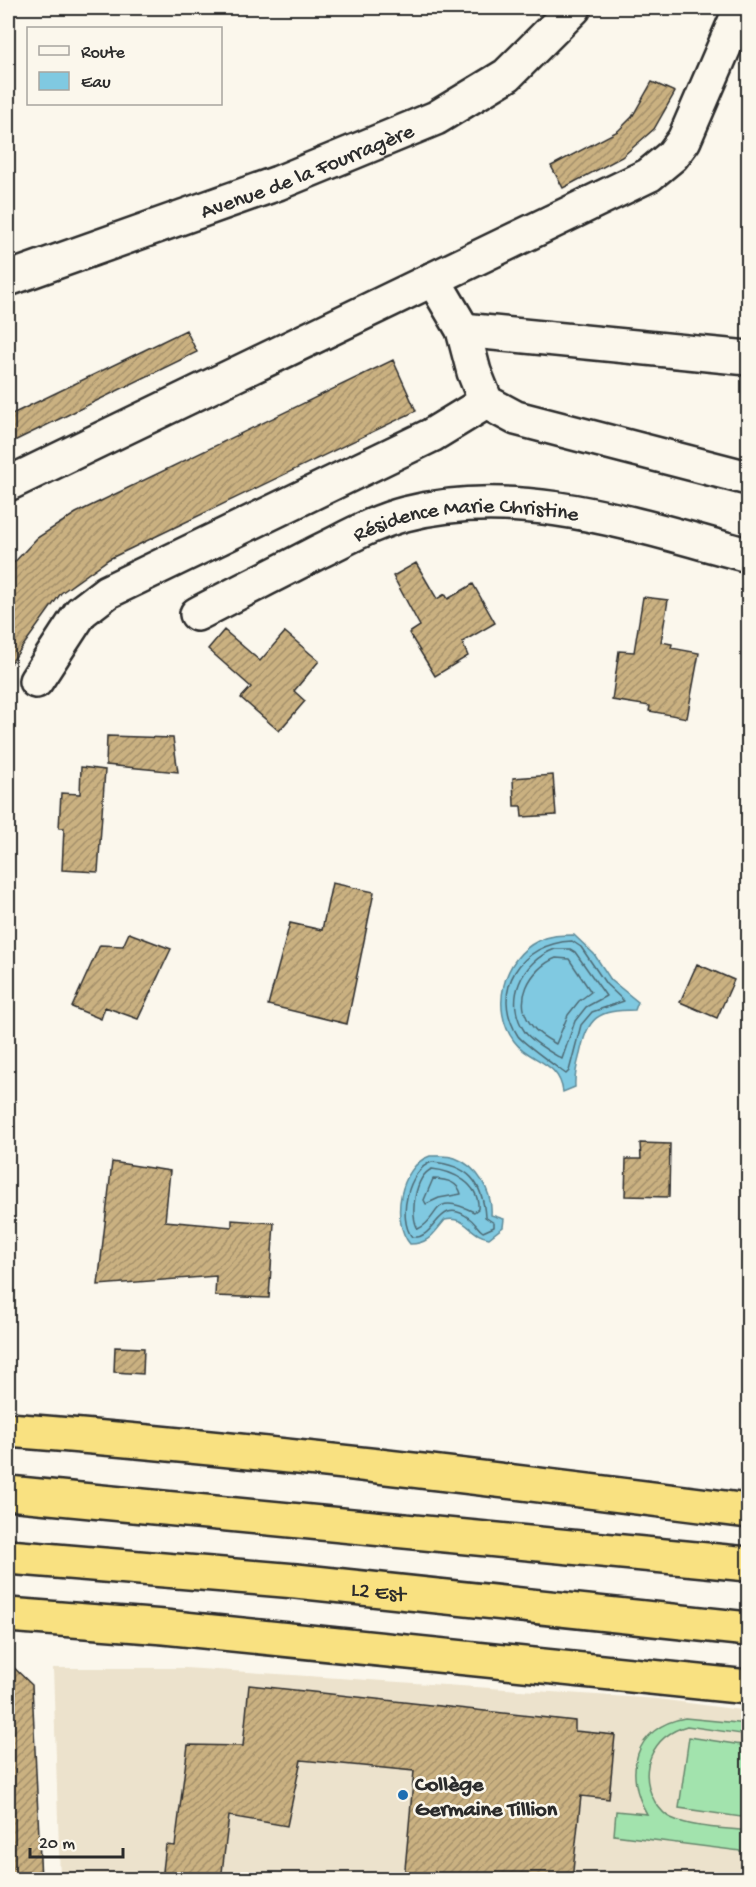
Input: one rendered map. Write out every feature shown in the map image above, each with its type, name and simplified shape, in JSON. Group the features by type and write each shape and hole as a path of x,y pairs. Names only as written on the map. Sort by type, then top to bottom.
{"highway":[{"path":"8,1430 156,1442 504,1480 748,1511"},
{"path":"8,1493 748,1563"},
{"name":"L2 Est","path":"8,1557 297,1581 748,1629"},
{"path":"8,1615 164,1627 748,1686"}],"street":[{"name":"Avenue de la Fourragère","path":"8,279 278,183 436,118 507,75 574,8"},
{"path":"8,484 649,175 672,156 684,140 741,8"},
{"path":"433,279 463,330 474,372 486,402 516,418 748,478"},
{"path":"463,330 748,358"},
{"path":"36,681 81,612 106,592 432,435 486,402"},
{"name":"Résidence Marie Christine","path":"197,614 374,524 406,513 469,505 532,505 598,516 748,555"}],"shaded area":[{"name":"Collège Germaine Tillion","path":"53,1668 185,1668 658,1699 748,1711 748,1879 60,1879"}],"green space":[{"path":"685,1718 748,1724 748,1735 687,1726 665,1738 651,1756 648,1767 647,1778 655,1802 666,1815 680,1821 699,1826 748,1831 748,1852 614,1835 616,1811 647,1814 636,1783 635,1768 644,1742 654,1731 668,1723"},
{"path":"689,1737 748,1746 748,1818 679,1808"}],"water":[{"path":"574,935 594,954 611,980 638,1002 635,1010 603,1014 591,1024 583,1041 575,1074 575,1087 563,1092 556,1073 520,1048 514,1041 507,1028 502,1000 509,972 516,959 526,949 547,938"},
{"path":"430,1156 452,1157 477,1173 489,1198 491,1215 504,1219 503,1227 489,1238 477,1234 458,1220 445,1220 427,1240 410,1244 400,1222 401,1195 411,1171"}],"building":[{"path":"652,82 675,92 654,129 622,157 563,188 551,166 618,131 632,117"},
{"path":"186,330 197,352 8,444 8,416"},
{"path":"393,360 416,411 109,559 61,593 8,667 8,569 37,538 76,513"},
{"path":"416,563 437,599 445,594 448,599 473,584 495,623 462,642 468,656 435,676 409,633 420,626 393,576"},
{"path":"643,597 668,600 661,642 672,644 671,648 699,653 687,718 649,711 650,706 612,700 619,651 634,652"},
{"path":"224,630 260,661 285,632 319,661 294,691 305,701 279,731 241,698 251,687 208,649"},
{"path":"107,736 173,738 178,772 106,765"},
{"path":"81,767 105,770 98,872 62,870 64,828 59,828 61,793 80,794"},
{"path":"553,775 556,815 522,817 521,806 514,806 513,778"},
{"path":"332,883 374,892 347,1024 268,1005 290,923 322,930"},
{"path":"129,933 171,949 138,1019 105,1007 101,1019 72,1007 100,945 123,946"},
{"path":"697,964 734,980 717,1018 680,1002"},
{"path":"640,1143 670,1144 669,1197 625,1196 626,1159 641,1159"},
{"path":"112,1162 170,1171 165,1221 232,1227 232,1220 274,1223 269,1298 215,1296 216,1276 98,1285"},
{"path":"115,1347 144,1348 143,1374 114,1372"},
{"path":"8,1662 32,1685 41,1880 8,1880"},
{"path":"249,1685 575,1721 575,1731 615,1735 609,1799 581,1796 572,1880 404,1880 414,1771 301,1760 287,1826 229,1816 221,1880 162,1880 166,1845 175,1846 188,1745 243,1746"}],"place":[{"name":"Collège Germaine Tillion","path":"403,1795"}]}
